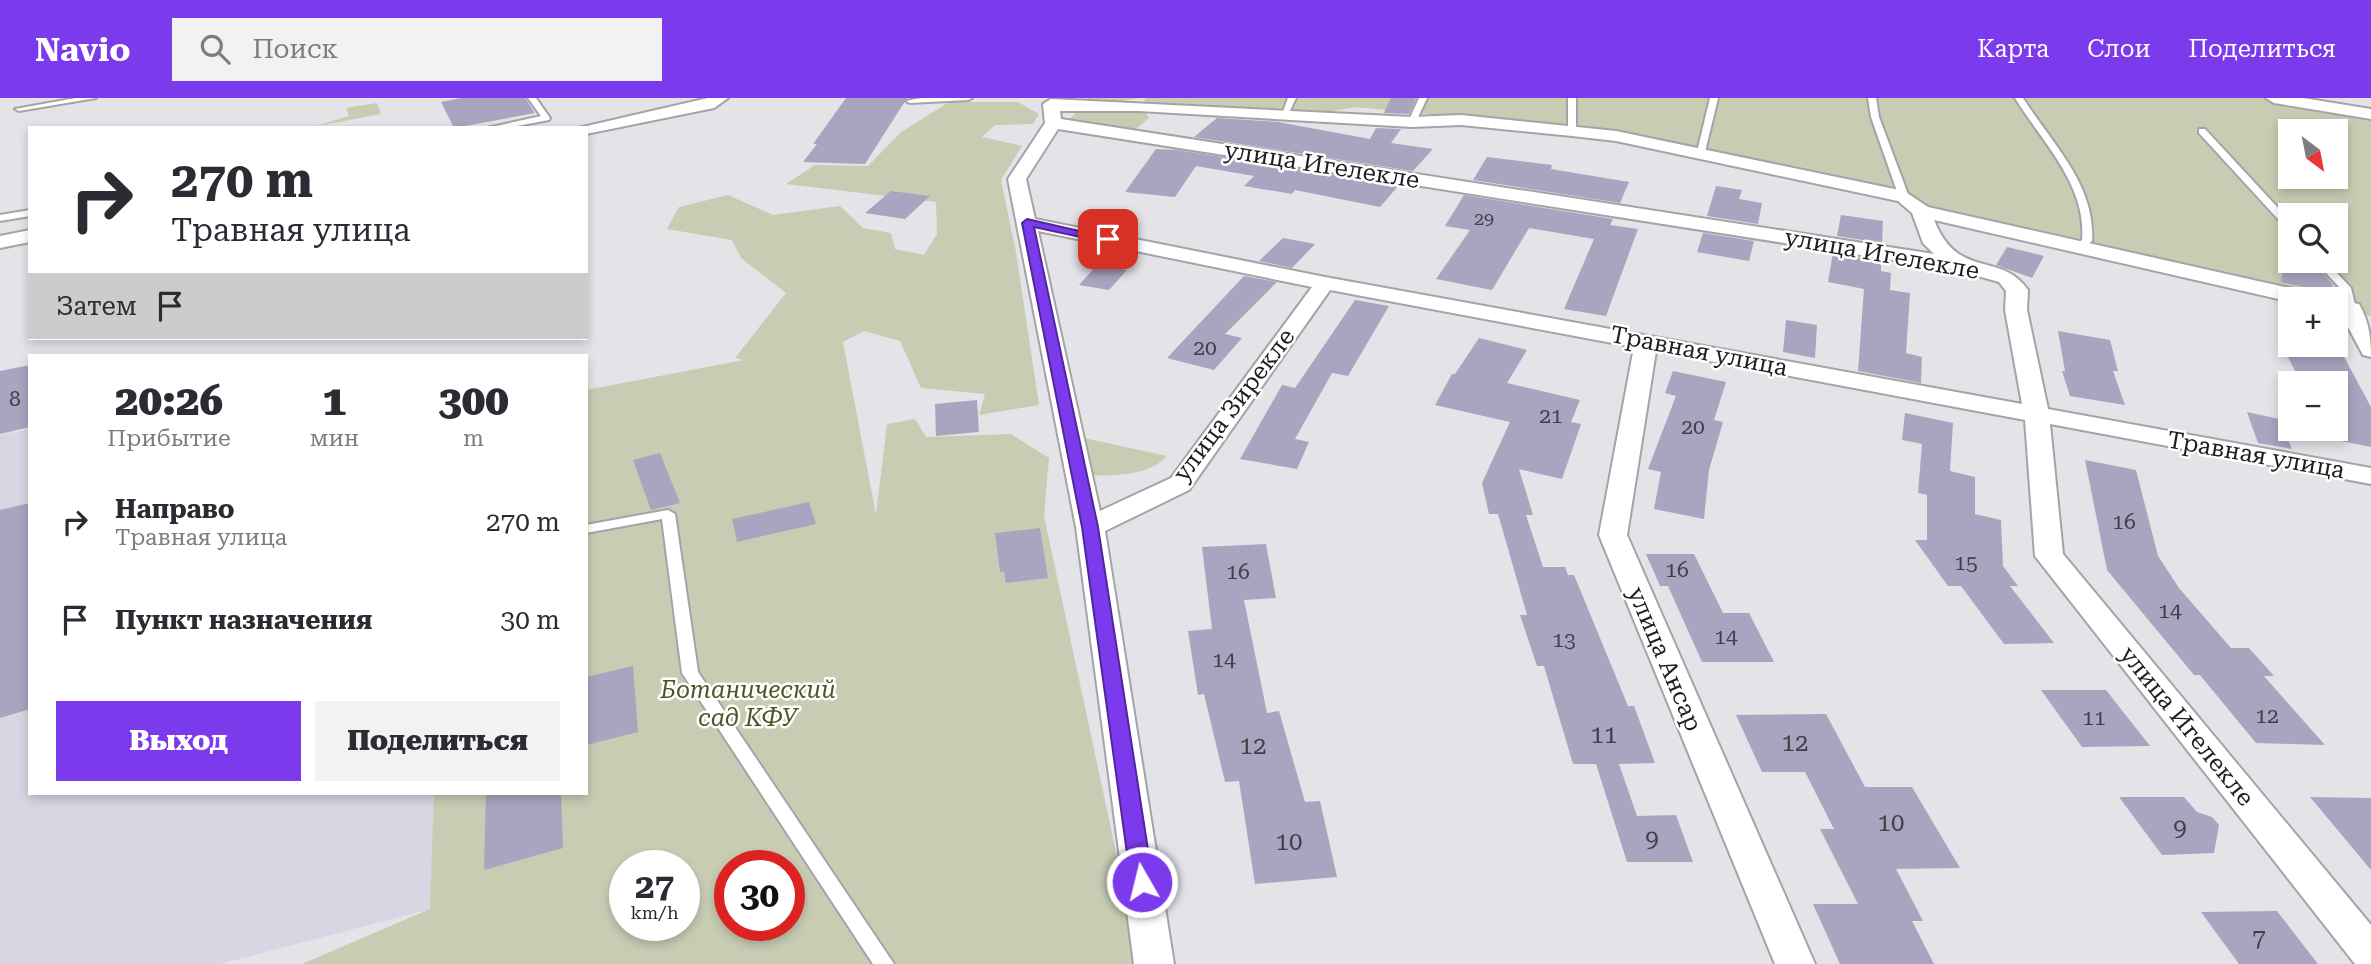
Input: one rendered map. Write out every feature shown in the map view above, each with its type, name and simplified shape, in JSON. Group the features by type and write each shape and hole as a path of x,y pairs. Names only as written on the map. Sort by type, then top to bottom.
{"street":[{"path":"588,128 708,105 720,98"},
{"path":"2274,98 2371,114"},
{"path":"1154,964 1090,527 1017,180 1052,109 1139,106 1412,122 1461,120 1616,136 1700,156 1904,197 1921,211 2278,292"},
{"name":"улица Игелекле","path":"1052,109 1958,264 2006,278 2017,290 2016,310 2037,416 2049,556 2371,954"},
{"path":"1921,211 1933,243 1958,264"},
{"name":"Травная улица","path":"1027,223 1325,284 2371,476"},
{"path":"0,242 28,236"},
{"name":"улица Зирекле","path":"1090,527 1180,484 1325,284"},
{"path":"2353,315 2371,350"},
{"name":"улица Ансар","path":"1646,341 1612,535 1795,964"}],"lane":[{"path":"19,109 92,98"},
{"path":"502,126 546,118 532,98"},
{"path":"910,101 968,98"},
{"path":"1283,115 1292,98"},
{"path":"1412,122 1423,98"},
{"path":"1572,98 1572,131"},
{"path":"1700,156 1714,98"},
{"path":"1872,98 1875,117 1904,197"},
{"path":"2019,98 2086,202 2090,230 2087,241 2078,246"},
{"path":"2202,131 2278,214"},
{"path":"0,218 28,213"},
{"path":"2332,273 2346,288 2353,315"},
{"path":"588,529 668,514 690,674 884,964"}],"shaded area":[{"path":"28,429 28,795 434,795 431,909 219,964 0,964 0,435"}],"green space":[{"path":"1088,98 1143,98 1124,100 1143,108 1149,118 1132,132 1067,123"},
{"path":"1146,98 2292,98 2371,114 2371,316 2348,310 2348,287 2278,287 2278,293 1904,204 1627,133 1355,107 1312,115 1142,104"},
{"name":"Ботанический сад КФУ","path":"949,102 1018,102 1039,114 1033,124 995,125 982,137 1022,146 1001,180 1016,252 1039,405 979,415 985,394 921,388 900,341 864,331 843,342 876,515 887,424 915,419 926,437 1011,434 1049,458 1044,516 1140,964 302,964 430,909 434,795 588,795 588,390 744,360 735,358 786,293 741,258 732,240 667,229 679,207 728,195 773,215 840,206 863,228 891,233 895,249 924,255 937,234 936,202 786,184 815,165 868,166 900,133"},
{"path":"377,103 381,114 317,126 349,116 346,108"},
{"path":"1084,438 1167,456 1159,463 1139,472 1083,475"}],"building":[{"path":"461,98 525,98 535,113 453,126 441,102"},
{"path":"846,98 907,98 865,164 803,162 817,144 813,144"},
{"path":"1391,98 1416,98 1409,114 1384,113"},
{"path":"1217,118 1278,122 1370,139 1376,128 1401,129 1391,143 1433,149 1413,171 1194,137"},
{"path":"1156,149 1399,185 1380,207 1295,190 1292,194 1244,186 1254,176 1196,166 1175,197 1125,192"},
{"path":"1487,157 1552,165 1551,169 1629,182 1620,203 1473,180"},
{"path":"1716,186 1742,190 1739,199 1762,203 1758,224 1707,216"},
{"path":"891,191 930,196 905,219 865,213"},
{"path":"1464,195 1613,219 1610,225 1638,229 1606,316 1564,309 1594,239 1529,228 1492,290 1436,279 1470,230 1445,226"},
{"path":"1841,215 1883,221 1882,243 1837,236"},
{"path":"1703,233 1754,241 1749,261 1697,252"},
{"path":"1283,238 1315,244 1292,268 1259,261"},
{"path":"2007,247 2044,256 2032,278 1996,265"},
{"path":"1833,253 1881,261 1881,271 1891,273 1890,290 1910,293 1906,353 1922,357 1921,383 1858,371 1864,289 1828,282"},
{"path":"1097,265 1127,270 1109,290 1079,285"},
{"path":"2282,273 2322,273 2332,284 2332,287 2304,287 2281,282"},
{"path":"1244,276 1277,282 1225,334 1242,338 1214,370 1167,358"},
{"path":"1355,300 1389,306 1348,376 1332,373 1295,439 1309,442 1297,469 1240,459 1282,385 1295,388"},
{"path":"1786,320 1817,325 1815,358 1783,352"},
{"path":"2058,331 2110,340 2118,371 2113,371 2125,405 2070,396 2062,371 2065,371"},
{"path":"1479,338 1527,350 1507,383 1580,400 1571,422 1581,424 1562,479 1519,469 1533,515 1526,515 1543,567 1565,567 1568,575 1574,575 1628,706 1634,706 1655,763 1619,764 1637,816 1676,815 1693,862 1627,862 1596,764 1573,764 1544,666 1537,666 1520,615 1527,615 1498,514 1489,514 1482,483 1510,422 1435,405 1452,374 1455,374"},
{"path":"2288,357 2344,357 2371,407 2371,447 2341,441 2348,441 2348,371 2295,371"},
{"path":"28,365 28,427 0,434 0,371"},
{"path":"1673,371 1726,382 1714,420 1723,422 1709,470 1704,519 1654,509 1661,472 1648,469 1676,396 1665,393"},
{"path":"977,400 979,432 936,436 935,404"},
{"path":"2247,412 2278,419 2278,441 2289,441 2292,449 2258,443"},
{"path":"1905,413 1953,423 1950,471 1975,477 1975,514 2001,520 2003,566 2018,586 2010,586 2054,643 2004,644 1961,586 1948,586 1915,540 1927,540 1927,495 1918,493 1922,444 1902,440"},
{"path":"660,453 680,503 651,510 633,460"},
{"path":"2085,460 2136,470 2158,556 2179,588 2231,648 2249,648 2274,676 2264,676 2325,745 2256,743 2200,675 2194,675 2107,570"},
{"path":"809,502 816,524 737,542 732,519"},
{"path":"28,503 28,710 0,718 0,510"},
{"path":"1040,528 1048,578 1006,583 1004,571 1000,572 995,533"},
{"path":"1266,544 1276,598 1244,600 1267,713 1279,711 1305,802 1320,801 1337,877 1255,884 1239,781 1225,782 1204,694 1198,695 1188,631 1212,629 1202,547"},
{"path":"1646,554 1694,554 1723,613 1749,613 1774,662 1702,662 1668,586 1660,586"},
{"path":"633,666 638,732 588,744 588,677"},
{"path":"2041,690 2106,690 2150,746 2082,747"},
{"path":"1826,714 1865,787 1912,787 1960,868 1896,869 1923,921 1912,921 1934,964 1840,964 1813,904 1858,904 1820,829 1834,829 1805,772 1762,772 1736,715"},
{"path":"486,795 561,795 563,848 484,870"},
{"path":"2119,797 2184,797 2197,812 2212,817 2219,825 2214,853 2162,855"},
{"path":"2310,797 2371,798 2371,870"},
{"path":"2277,911 2318,964 2239,964 2201,912"}],"route":[{"path":"1108,239 1027,223 1090,527 1142,882"}]}
